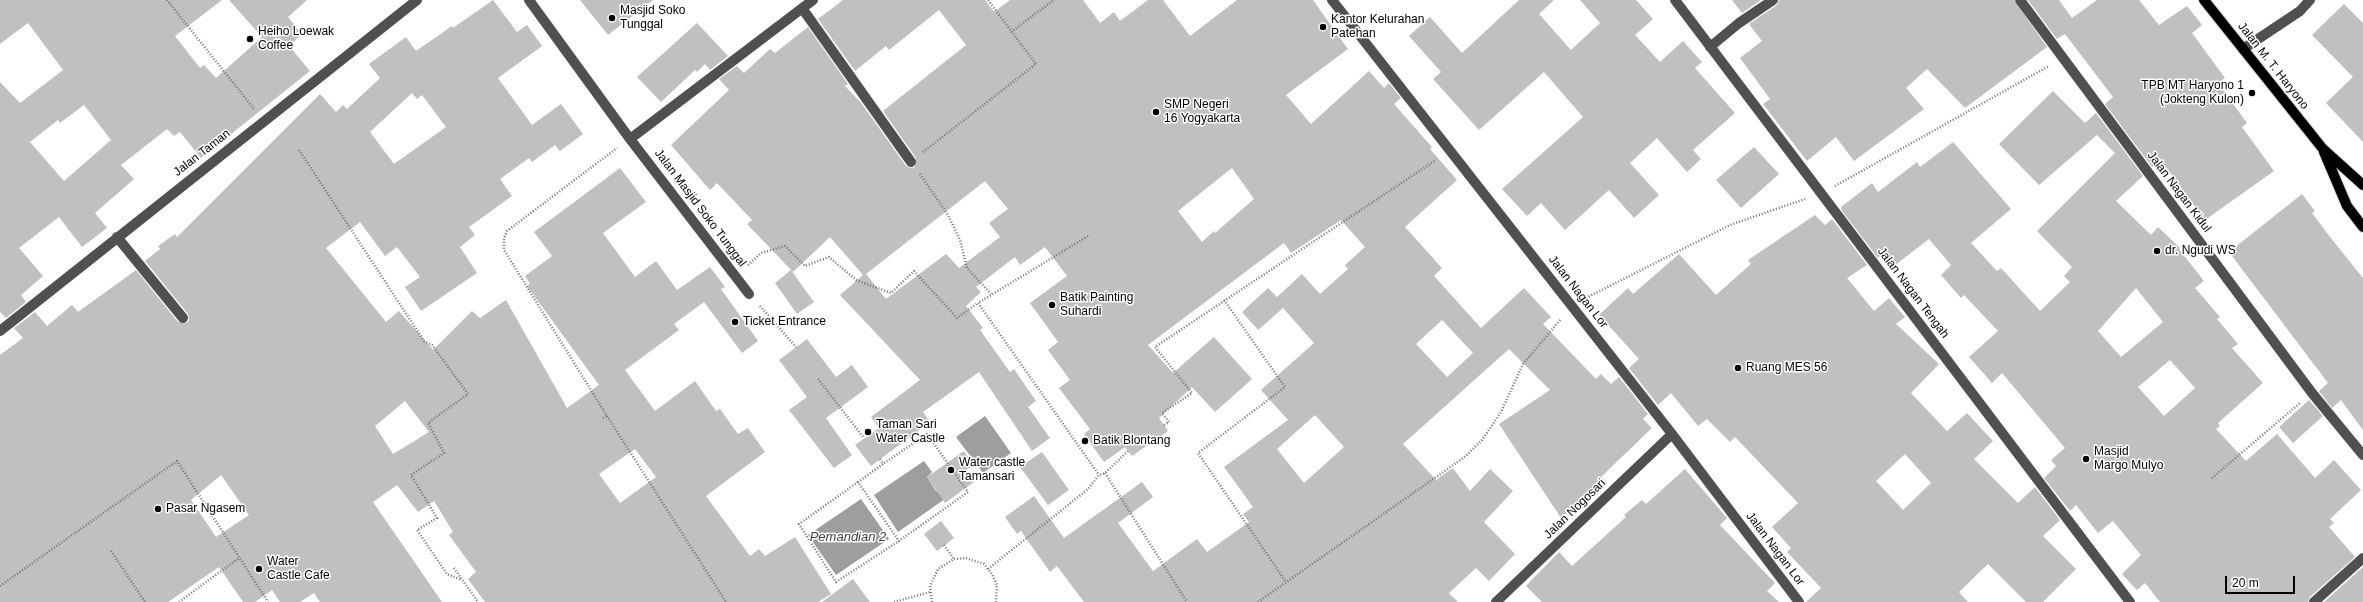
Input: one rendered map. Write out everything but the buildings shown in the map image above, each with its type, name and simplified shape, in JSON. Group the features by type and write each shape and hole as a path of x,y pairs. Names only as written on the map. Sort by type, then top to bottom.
{"main road":[{"name":"Jalan M. T. Haryono","path":"2204,0 2323,148 2363,185"},
{"name":"Jalan M. T. Haryono","path":"2323,148 2347,206 2363,227"}],"street":[{"name":"Jalan Taman","path":"1,328 417,0"},
{"name":"Jalan Masjid Soko Tunggal","path":"529,0 630,139 749,294"},
{"path":"630,139 813,0"},
{"name":"Jalan Nagan Lor","path":"1332,0 1672,434 1799,602"},
{"name":"Jalan Nagan Tengah","path":"1675,0 2130,602"},
{"path":"1710,47 1739,23 1773,0"},
{"name":"Jalan Nagan Kidul","path":"2020,0 2312,393 2363,456"},
{"path":"2243,49 2300,11 2310,0"},
{"path":"802,8 911,162"},
{"path":"117,238 183,318"},
{"name":"Jalan Nogosari","path":"1496,602 1672,434"},
{"path":"2314,602 2363,558"}],"path":[{"path":"167,0 248,102"},
{"path":"988,0 1036,64 911,162 948,215 960,240 967,268 991,294"},
{"path":"1012,32 1054,0"},
{"path":"630,139 508,231 504,238 504,250 607,416 726,602"},
{"path":"299,150 424,341 432,345 468,394 428,422 444,453 411,475 437,518 417,530 447,574 462,580"},
{"path":"1164,425 1169,422 1162,413 1192,394 1155,347 1451,150"},
{"path":"736,276 761,254 785,246 805,266 830,257 856,280 891,293 914,271 957,318 991,294 1088,236"},
{"path":"749,294 796,347"},
{"path":"1224,300 1285,387 1198,453 1286,582"},
{"path":"978,303 1099,476"},
{"path":"1258,602 1471,451 1482,440 1501,412 1523,364 1572,306"},
{"path":"818,379 864,438"},
{"path":"2212,478 2312,393"},
{"path":"603,418 607,416"},
{"path":"927,434 968,492 899,541 836,582 799,524 883,464 927,434"},
{"path":"988,569 1088,489 1099,476 1105,473 1128,451"},
{"path":"880,460 883,464"},
{"path":"0,586 177,461 268,602"},
{"path":"1105,473 1187,602"},
{"path":"858,482 899,541"},
{"path":"944,545 954,559"},
{"path":"111,550 145,602"},
{"path":"179,602 239,558"},
{"path":"932,602 930,592 932,580 938,569 954,559 973,559 988,569 997,585 996,602"},
{"path":"454,568 478,602"},
{"path":"894,602 930,592"}],"water":[{"path":"985,416 1011,453 983,473 956,437"},
{"name":"Pemandian 2","path":"924,461 932,472 927,477 936,491 949,496 898,532 874,495"},
{"name":"Pemandian 2","path":"861,499 889,539 836,575 808,535"}],"place":[{"name":"Masjid Soko Tunggal","path":"612,18"},
{"name":"Kantor Kelurahan Patehan","path":"1323,27"},
{"name":"Heiho Loewak Coffee","path":"250,39"},
{"name":"TPB MT Haryono 1 (Jokteng Kulon)","path":"2252,93"},
{"name":"SMP Negeri 16 Yogyakarta","path":"1156,112"},
{"name":"dr. Ngudi WS","path":"2157,251"},
{"name":"Batik Painting Suhardi","path":"1052,305"},
{"name":"Ticket Entrance","path":"735,322"},
{"name":"Ruang MES 56","path":"1738,368"},
{"name":"Taman Sari Water Castle","path":"868,432"},
{"name":"Batik Blontang","path":"1085,441"},
{"name":"Masjid Margo Mulyo","path":"2086,459"},
{"name":"Water castle Tamansari","path":"951,470"},
{"name":"Pasar Ngasem","path":"158,509"},
{"name":"Water Castle Cafe","path":"259,569"}]}
